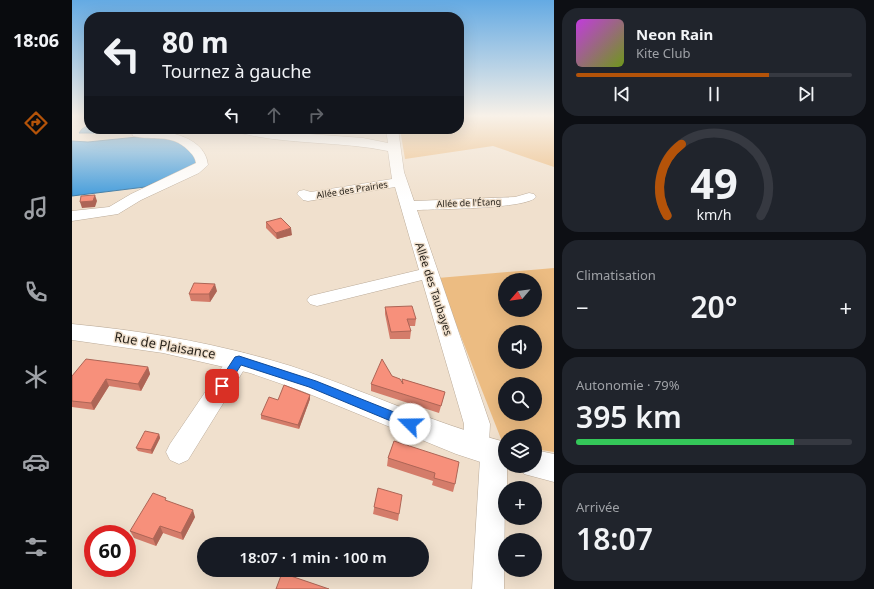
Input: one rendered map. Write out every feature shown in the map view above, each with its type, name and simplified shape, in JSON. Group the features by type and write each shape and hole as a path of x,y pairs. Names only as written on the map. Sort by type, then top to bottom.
{"main road":[{"name":"Rue de Plaisance","path":"72,332 159,342 239,360 312,384 424,430 492,453"},
{"path":"542,465 554,468"}],"street":[{"path":"72,216 113,211 136,197 194,170 202,165 200,156 189,144"},
{"path":"376,144 394,148"},
{"name":"Allée des Taubayes","path":"394,144 400,182 477,424 492,453 488,589"},
{"name":"Allée des Prairies","path":"304,194 308,197 400,182"},
{"name":"Allée de l'Étang","path":"408,206 516,201 529,196"},
{"path":"317,300 429,273"},
{"path":"179,452 239,360"}],"shaded area":[{"path":"403,144 554,144 554,167 493,146 405,159"},
{"path":"554,268 554,452 542,450 542,429 498,429 498,431 438,278"}],"water":[{"path":"72,144 184,144 191,150 195,156 197,164 145,187 72,196"}],"building":[{"path":"95,195 93,201 80,202 81,196"},
{"path":"281,218 291,228 276,233 266,222"},
{"path":"194,283 215,284 209,294 189,294"},
{"path":"412,306 416,319 407,319 411,331 391,332 385,307"},
{"path":"86,359 148,367 138,384 106,379 91,403 72,401 72,376"},
{"path":"382,359 392,376 400,379 403,384 402,379 445,392 441,406 371,384"},
{"path":"284,385 310,395 298,425 261,415 269,397 278,400"},
{"path":"145,431 159,434 151,450 136,448"},
{"path":"394,441 459,462 455,484 434,478 435,473 388,458"},
{"path":"378,488 402,495 399,514 374,507"},
{"path":"153,493 166,498 165,500 193,510 181,533 160,526 153,539 136,533 136,525 134,525"},
{"path":"280,577 294,577 329,589 276,589"}],"route":[{"path":"222,386 239,360 312,384 410,424"}]}
